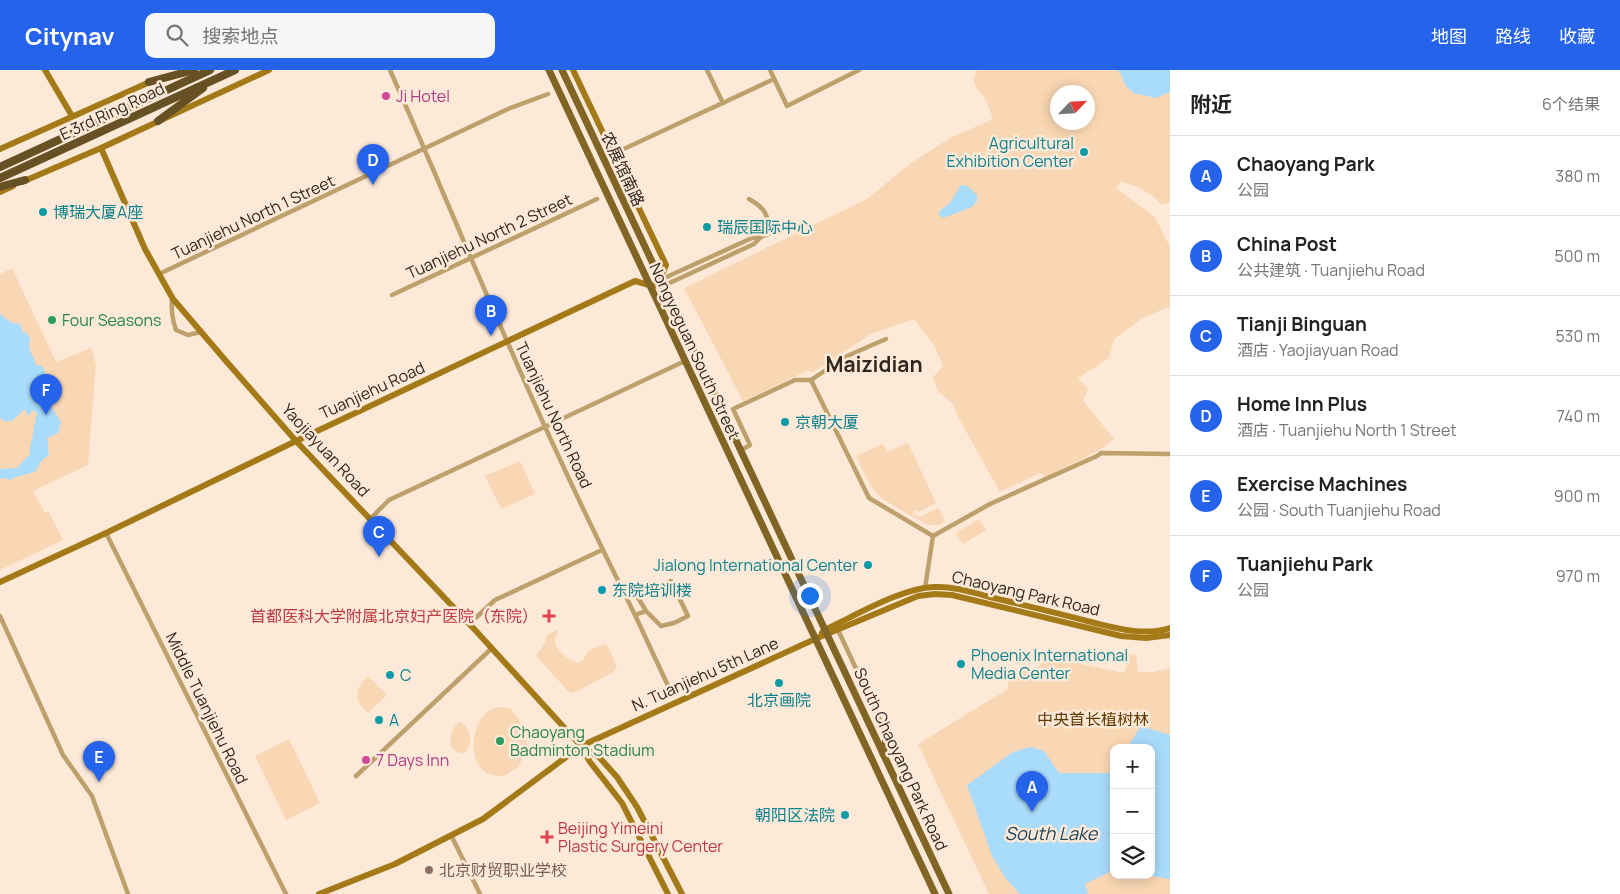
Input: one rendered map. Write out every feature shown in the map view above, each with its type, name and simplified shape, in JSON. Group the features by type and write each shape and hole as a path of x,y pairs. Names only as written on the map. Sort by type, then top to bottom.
{"highway":[{"path":"149,82 194,70"},
{"name":"E 3rd Ring Road","path":"0,167 210,70"},
{"name":"E 3rd Ring Road","path":"0,178 235,70"},
{"path":"158,121 215,79"},
{"path":"0,187 25,180"}],"main road":[{"name":"Nongyeguan South Street","path":"549,70 815,639"},
{"name":"农展馆南路","path":"562,70 661,283"},
{"name":"Nongyeguan South Street","path":"661,283 826,632"},
{"name":"South Chaoyang Park Road","path":"826,632 949,894"},
{"name":"South Chaoyang Park Road","path":"815,639 935,894"},
{"path":"883,754 887,735"}],"street":[{"path":"45,70 72,116"},
{"path":"0,148 178,70"},
{"path":"0,192 101,148 269,70"},
{"name":"Tuanjiehu North Road","path":"390,70 426,149 507,341 602,550 670,690"},
{"name":"农展馆南路","path":"573,70 666,265 661,283"},
{"path":"707,70 722,103"},
{"path":"770,70 787,106 858,70"},
{"path":"613,154 774,79"},
{"name":"Tuanjiehu North 1 Street","path":"159,274 508,109 548,94"},
{"name":"Yaojiayuan Road","path":"101,148 145,249 172,297 296,441 581,746 590,762 622,803 668,894"},
{"name":"Tuanjiehu North 2 Street","path":"392,295 597,199"},
{"path":"661,283 754,244 761,237 769,234 768,218 762,206 749,199"},
{"name":"Tuanjiehu Road","path":"0,582 635,281 649,285 661,283"},
{"path":"172,297 171,314 176,330 188,334 202,332"},
{"path":"740,451 750,445 733,409 795,380 810,380 847,356 886,339"},
{"path":"370,519 389,500 684,361"},
{"path":"810,380 869,498 933,536"},
{"path":"933,536 990,504 1101,453 1170,454"},
{"name":"Middle Tuanjiehu Road","path":"106,533 286,894"},
{"path":"925,588 933,536"},
{"path":"469,624 494,600 602,550"},
{"path":"671,581 688,616 674,623 661,626 646,611 637,596 671,581"},
{"name":"Chaoyang Park Road","path":"826,632 901,595 916,589 935,587 952,588 1120,629 1146,632 1163,631 1170,628"},
{"name":"Chaoyang Park Road","path":"826,632 838,630 903,601 918,596 935,594 952,595 1121,636 1146,638 1170,635"},
{"path":"635,615 646,611"},
{"path":"0,616 64,755 92,796 128,894"},
{"path":"838,630 887,735"},
{"name":"N. Tuanjiehu 5th Lane","path":"319,894 395,864 482,819 581,746 815,639 826,632"},
{"path":"356,776 491,649"},
{"path":"581,746 598,757 617,777 637,807 682,894"},
{"path":"451,835 480,894"}],"green space":[{"path":"977,70 1170,70 1170,202 1162,205 1153,196 1133,185 1121,182 1116,188 1155,217 1170,247 1170,308 1168,307 1143,318 1114,339 1109,358 1078,378 1088,389 1083,401 1114,439 1098,451 1046,477 1040,473 1000,492 958,417 953,404 938,391 933,377 943,366 935,347 914,319 871,334 812,373 809,370 743,401 684,288 867,199 911,163 952,137 993,119 986,101 976,87 974,78"},
{"path":"12,268 56,362 91,348 96,365 88,465 33,491 45,513 49,512 63,540 0,570 0,272 1,274"},
{"path":"908,443 936,503 919,512 914,510 913,514 920,517 939,508 945,521 939,525 929,525 881,498 870,485 856,456 883,444 887,452"},
{"path":"520,461 535,494 501,509 485,476"},
{"path":"979,519 986,530 963,544 956,533"},
{"path":"557,630 555,644 571,660 578,663 583,660 588,651 604,644 608,646 617,667 612,673 575,692 568,691 536,656 545,643 547,635"},
{"name":"中央首长植树林","path":"1128,654 1136,655 1138,672 1154,672 1170,668 1170,894 989,894 918,744 1008,689 1008,680 1028,670 1029,672 1054,656 1077,660 1077,663 1124,673"},
{"path":"368,676 387,695 368,713 360,704 357,694 360,685"},
{"name":"Chaoyang Badminton Stadium","path":"498,707 510,708 522,725 526,737 526,750 520,764 504,776 492,775 484,771 478,764 474,746 477,726 488,711"},
{"path":"459,722 467,727 470,736 469,745 464,753 454,750 451,741 455,726"},
{"path":"289,739 320,803 286,820 255,756"}],"water":[{"path":"1117,70 1170,70 1170,92 1156,98 1133,93 1125,85 1121,74"},
{"path":"961,185 967,186 977,195 977,201 972,207 943,218 939,215 939,211 949,204"},
{"path":"0,314 12,323 20,324 23,333 26,332 30,339 29,348 37,366 42,365 54,394 52,398 53,409 61,422 58,433 47,438 49,455 41,461 36,471 10,480 0,479 0,469 17,468 30,454 37,414 33,410 28,416 25,409 12,421 4,421 0,418"},
{"path":"1141,726 1170,735 1170,879 1155,876 1155,744 1130,744"},
{"name":"South Lake","path":"1030,747 1044,751 1059,773 1110,773 1110,872 1085,884 1088,894 1020,894 1006,879 992,856 967,785 1013,752"}],"place":[{"name":"Ji Hotel","path":"386,96"},
{"name":"Agricultural Exhibition Center","path":"1084,152"},
{"name":"Home Inn Plus","path":"373,185"},
{"name":"博瑞大厦A座","path":"43,212"},
{"name":"瑞辰国际中心","path":"707,227"},
{"name":"Four Seasons","path":"52,320"},
{"name":"China Post","path":"491,336"},
{"name":"Tuanjiehu Park","path":"46,415"},
{"name":"京朝大厦","path":"785,422"},
{"name":"Tianji Binguan","path":"379,557"},
{"name":"Jialong International Center","path":"868,565"},
{"name":"东院培训楼","path":"602,590"},
{"name":"首都医科大学附属北京妇产医院（东院）","path":"549,616"},
{"name":"Phoenix International Media Center","path":"961,664"},
{"name":"C","path":"390,675"},
{"name":"北京画院","path":"779,683"},
{"name":"A","path":"379,720"},
{"name":"Chaoyang Badminton Stadium","path":"500,741"},
{"name":"7 Days Inn","path":"366,760"},
{"name":"Exercise Machines","path":"99,782"},
{"name":"Chaoyang Park","path":"1032,812"},
{"name":"朝阳区法院","path":"845,815"},
{"name":"Beijing Yimeini Plastic Surgery Center","path":"547,837"},
{"name":"北京财贸职业学校","path":"429,870"}],"district":[{"name":"Maizidian","path":"874,364"}]}
